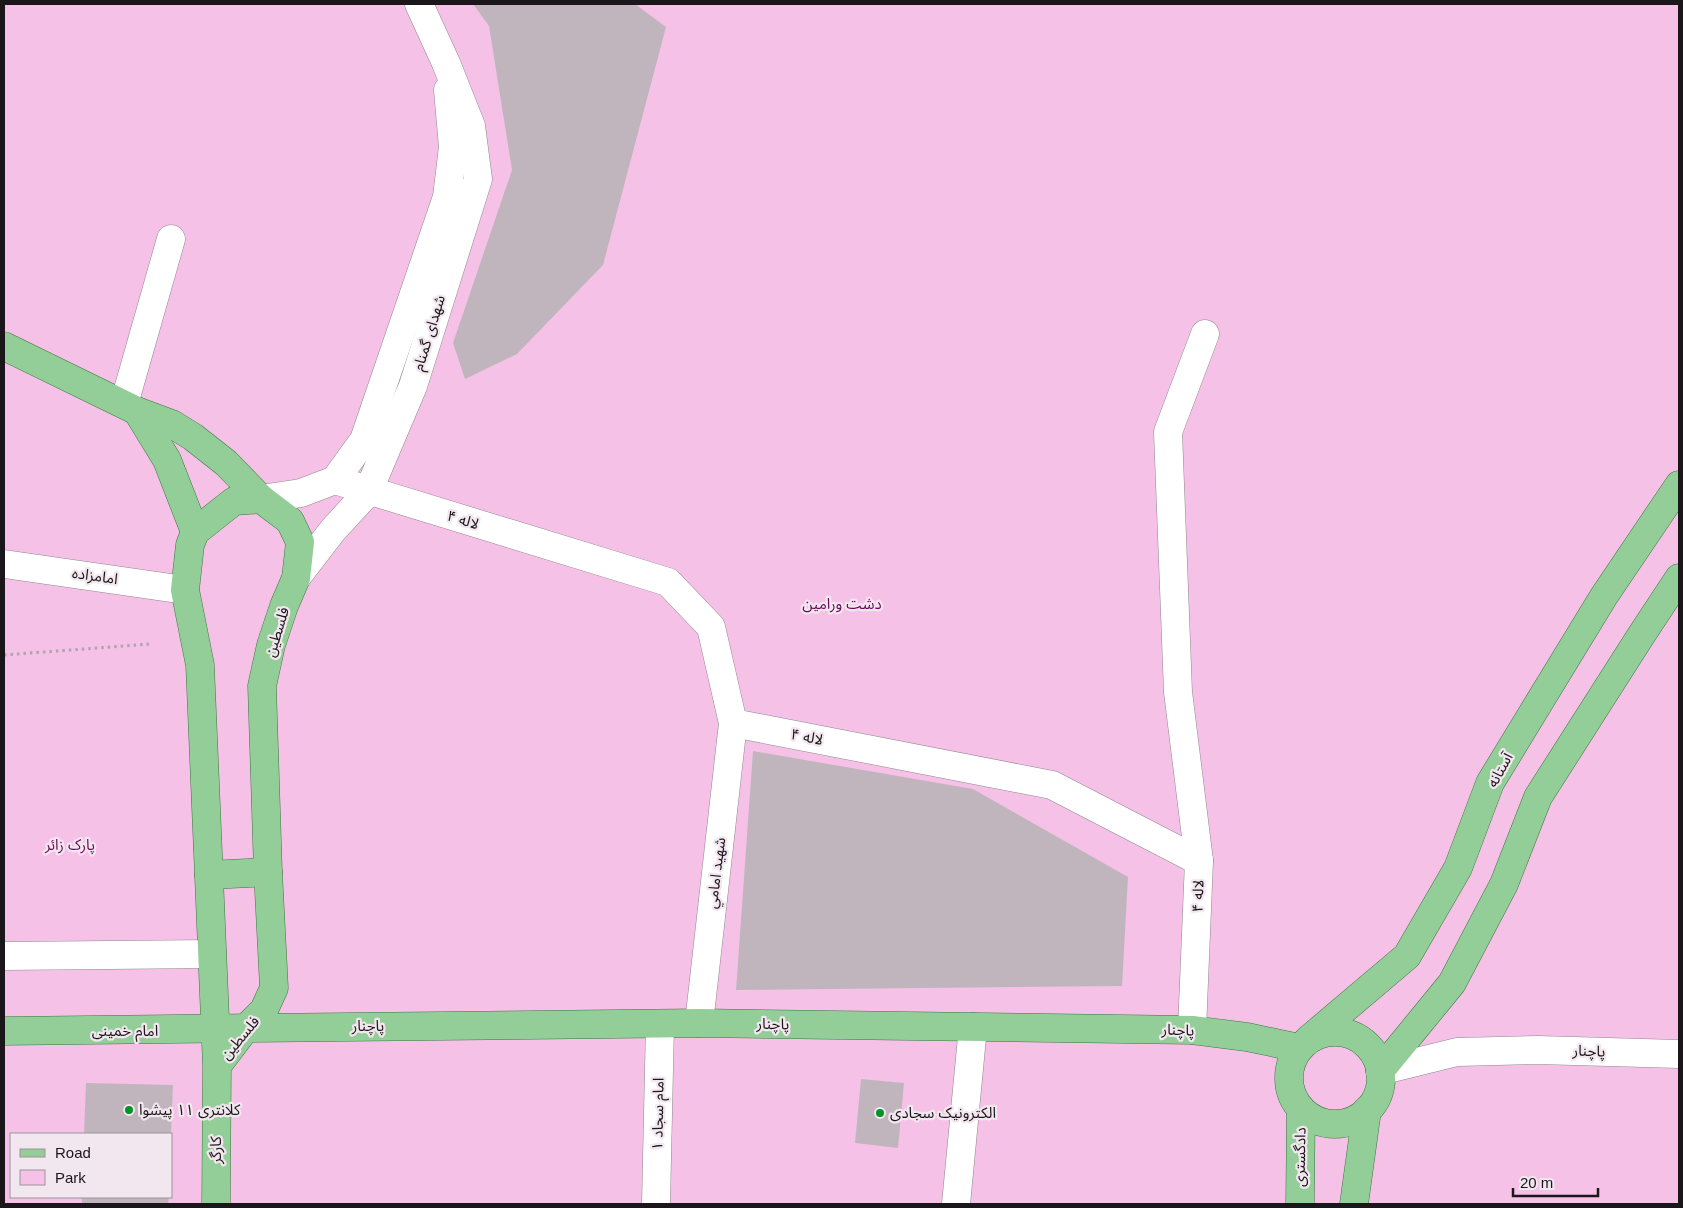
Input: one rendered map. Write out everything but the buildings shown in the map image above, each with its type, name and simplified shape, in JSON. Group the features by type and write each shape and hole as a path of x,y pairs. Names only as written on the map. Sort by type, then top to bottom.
{"main road":[{"name":"فلسطین","path":"4,346 131,408 172,424 193,437 226,463 260,499 290,521 300,542 296,578 271,645 262,686 274,988 264,1010 245,1029 216,1066"},
{"path":"131,408 167,460 194,532 234,501 260,499"},
{"name":"آستانه","path":"1304,1044 1406,956 1458,868 1490,783 1604,596 1679,485"},
{"name":"فلسطین","path":"194,532 190,545 185,590 200,665 216,1066"},
{"path":"1380,1072 1452,983 1504,884 1538,797 1679,578"},
{"path":"209,875 268,872"},
{"path":"274,988 291,1010 316,1027"},
{"name":"پاچنار","path":"245,1029 698,1023 1192,1030 1304,1044"},
{"name":"امام خمینی","path":"4,1031 245,1029"},
{"path":"1336,1032 1360,1039 1370,1047 1377,1059 1380,1072 1380,1085 1376,1098 1367,1110 1355,1119 1341,1123 1326,1123 1312,1118 1301,1109 1293,1097 1289,1084 1292,1059 1304,1044 1322,1034 1336,1032"},
{"name":"کارگر","path":"216,1066 216,1204"},
{"name":"دادگستری","path":"1300,1204 1301,1109"},
{"path":"1354,1204 1367,1110"}],"street":[{"name":"شهدای گمنام","path":"296,578 333,530 368,492 413,386 478,179 471,126 419,4"},
{"name":"شهدای گمنام","path":"335,480 364,440 447,197 452,146 446,64"},
{"path":"131,408 171,239"},
{"path":"1199,861 1178,692 1168,432 1205,334"},
{"name":"لاله ۴","path":"335,480 368,492 668,582 711,627 733,723 1052,784 1199,861 1192,1030"},
{"path":"260,499 301,493 335,480"},
{"name":"امامزاده","path":"4,564 185,590"},
{"name":"شهيد امامي","path":"698,1023 733,723"},
{"path":"4,956 166,956 212,954"},
{"name":"امام سجاد ۱","path":"656,1204 660,1024"},
{"path":"956,1204 973,1027"},
{"name":"پاچنار","path":"1380,1072 1457,1052 1538,1050 1679,1054"}],"path":[{"path":"4,655 150,644"}],"green space":[{"name":"دشت ورامین","path":"4,4 1679,4 1679,1204 4,1204"}],"place":[{"name":"کلانتری ۱۱ پیشوا","path":"129,1110"},
{"name":"الکترونیک سجادی","path":"880,1113"}],"park label":[{"name":"پارک زائر","path":"70,845"}]}
